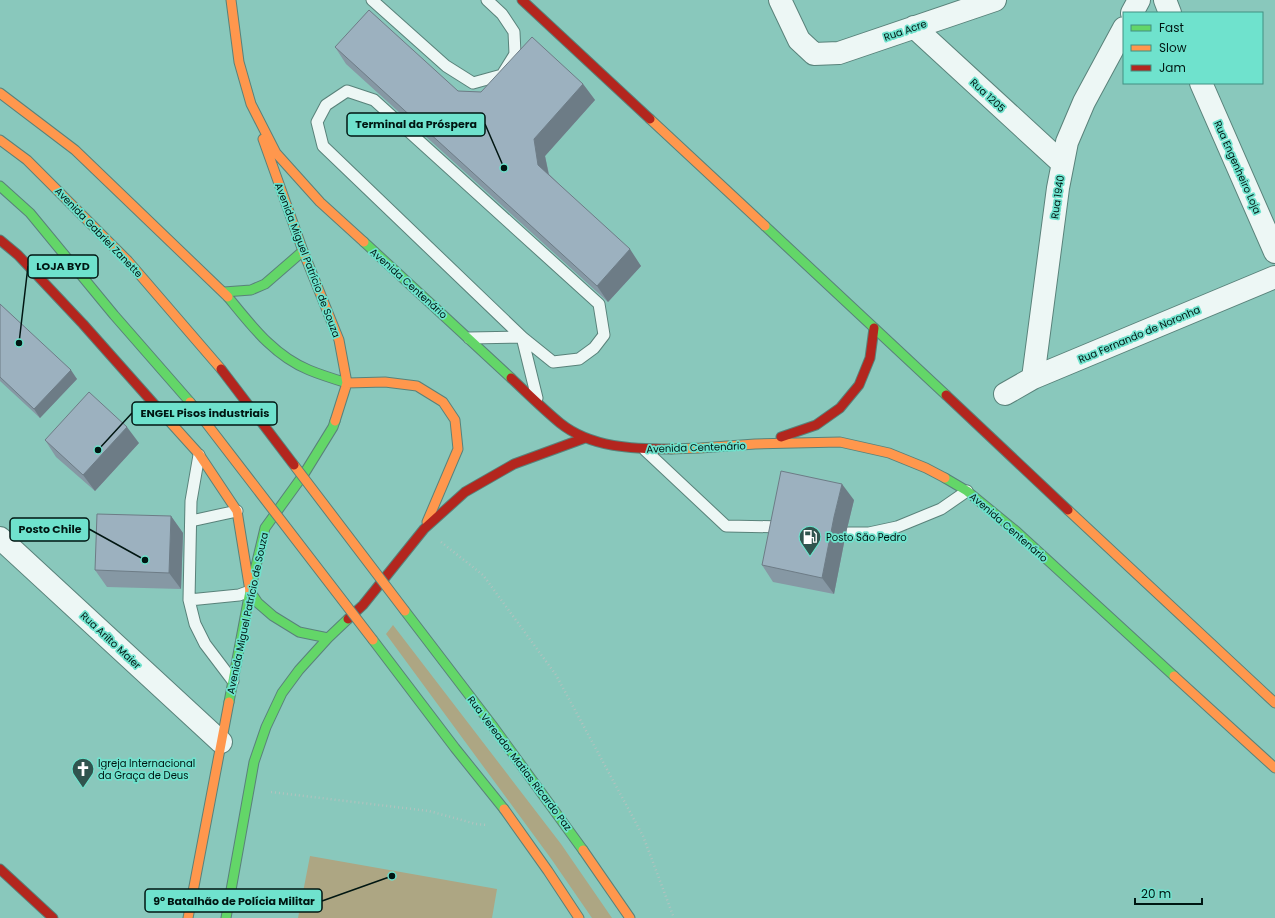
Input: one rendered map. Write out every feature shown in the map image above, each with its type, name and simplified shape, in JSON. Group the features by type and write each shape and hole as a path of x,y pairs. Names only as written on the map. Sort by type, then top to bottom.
{"main road":[{"name":"Avenida Centenário","path":"231,0 239,62 251,104 276,153 320,202 561,424 585,438 612,445 645,449 840,442 889,453 926,468 967,491 1017,532 1275,768"},
{"path":"522,0 1275,703"},
{"path":"0,93 75,150 224,292 259,334 282,355 308,370 347,383 385,382 417,386 443,402 455,420 458,449 424,529"},
{"name":"Avenida Miguel Patrício de Souza","path":"188,918 250,592 265,528 304,474 334,427 347,383 339,340 303,251 251,104"},
{"name":"Avenida Gabriel Zanette","path":"0,140 27,160 128,261 221,369 405,611"},
{"path":"0,186 30,213 114,315 190,402 450,742 506,812 579,918"},
{"path":"0,240 18,255 83,324 199,454 237,511 250,592 258,603 273,616 298,632 328,638"},
{"path":"224,292 251,290 265,284 303,251"},
{"path":"755,444 788,435 816,425 840,408 859,385 870,358 874,328"},
{"path":"226,918 254,762 266,727 282,693 299,670 328,638 363,605 424,529 465,492 514,464 585,438"},
{"name":"Rua Vereador Matias Ricardo Paz","path":"405,611 585,851 630,918"},
{"path":"0,869 52,918"}],"street":[{"name":"Rua Acre","path":"780,0 799,40 814,54 839,53 995,0"},
{"path":"1133,12 1139,0"},
{"path":"1165,0 1170,12"},
{"name":"Rua 1205","path":"914,27 1062,163"},
{"name":"Rua 1940","path":"1033,378 1062,163 1067,142 1074,124 1123,30"},
{"name":"Rua Engenheiro Loja","path":"1201,84 1275,252"},
{"name":"Rua Fernando de Noronha","path":"1005,394 1033,378 1275,277"},
{"name":"Rua Arilto Maier","path":"0,538 222,742"}],"lane":[{"path":"372,0 446,66 474,83 502,75 515,54 514,32 502,14 487,0"},
{"path":"468,338 522,337 553,362 579,359 594,348 604,335 599,304 374,100 347,91 326,105 317,122 323,146 522,337 539,404"},
{"path":"645,449 726,526 784,527"},
{"path":"199,454 191,501 189,600 196,624 205,644 233,681"},
{"path":"846,533 869,532 897,527 941,509 967,491"},
{"path":"191,521 237,511"},
{"path":"189,600 238,595 250,592"}],"path":[{"path":"424,529 484,575 556,675 643,836 674,918"},
{"path":"270,792 430,811 476,824 493,826"}],"shaded area":[{"path":"393,625 561,844 612,918 592,918 552,860 386,634"},
{"path":"310,856 497,889 492,918 298,918"}],"building":[{"path":"369,10 458,91 481,92 532,37 583,84 534,139 538,165 630,249 597,286 335,47"},
{"path":"0,304 71,370 34,409 0,377"},
{"path":"89,392 127,427 83,475 45,440"},
{"name":"Posto São Pedro","path":"781,471 842,484 822,578 762,565"},
{"path":"97,514 171,516 169,573 95,570"}],"traffic: fast":[{"path":"0,186 30,213 114,315 190,402"},
{"path":"765,226 946,395"},
{"path":"364,242 511,378"},
{"path":"224,292 251,290 265,284 303,251"},
{"path":"228,297 264,339 285,357 309,370 347,383"},
{"path":"229,702 250,591 265,528 304,474 333,427 335,421"},
{"path":"945,478 967,491 1017,532 1174,676"},
{"path":"250,591 258,603 273,616 299,632 328,638"},
{"path":"405,611 492,725 583,850"},
{"path":"226,918 254,762 266,727 282,693 299,670 328,638 348,619"},
{"path":"373,640 455,748 504,809"}],"traffic: slow":[{"path":"231,0 239,62 251,104 276,153 320,202 364,242"},
{"path":"0,93 75,150 228,297"},
{"path":"650,119 765,226"},
{"path":"263,139 303,251 339,340 347,383 335,421"},
{"path":"0,140 27,160 128,261 221,369"},
{"path":"347,383 385,382 417,386 443,402 455,420 458,449 427,522"},
{"path":"190,402 373,640"},
{"path":"162,413 199,454 237,511 250,591"},
{"path":"671,449 755,444 840,442 889,453 926,468 945,478"},
{"path":"294,465 405,611"},
{"path":"1068,510 1275,703"},
{"path":"1174,676 1275,768"},
{"path":"188,918 229,702"},
{"path":"504,809 579,918"},
{"path":"583,850 630,918"}],"traffic: jam":[{"path":"522,0 650,119"},
{"path":"0,240 18,255 83,324 162,413"},
{"path":"781,437 816,425 840,408 859,385 870,358 874,328"},
{"path":"221,369 294,465"},
{"path":"511,378 560,423 585,438 628,447 671,449"},
{"path":"946,395 1068,510"},
{"path":"348,619 363,605 424,529 465,492 514,464 585,438"},
{"path":"0,869 53,918"}],"place":[{"name":"Terminal da Próspera","path":"504,168"},
{"name":"LOJA BYD","path":"19,343"},
{"name":"ENGEL Pisos industriais","path":"98,450"},
{"name":"Posto São Pedro","path":"810,556"},
{"name":"Posto Chile","path":"145,560"},
{"name":"Igreja Internacional da Graça de Deus","path":"83,788"},
{"name":"9º Batalhão de Polícia Militar","path":"392,876"}]}
